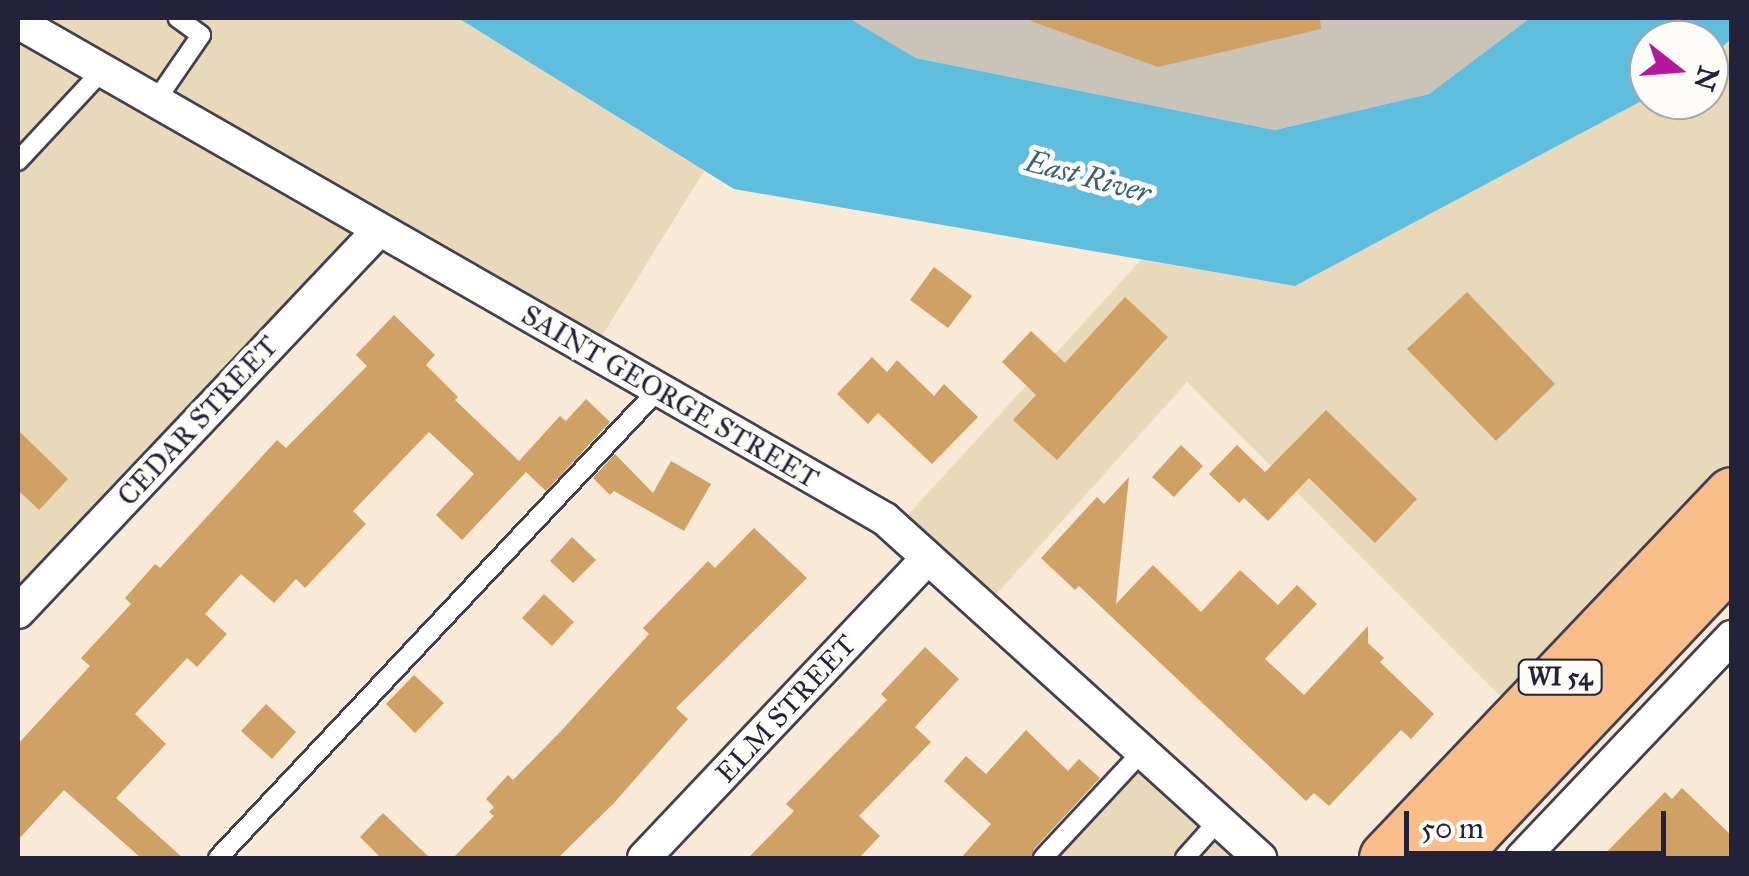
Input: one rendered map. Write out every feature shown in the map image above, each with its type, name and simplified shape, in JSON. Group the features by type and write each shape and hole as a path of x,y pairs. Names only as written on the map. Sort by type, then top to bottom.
{"main road":[{"name":"WI 54","path":"1386,858 1732,494"},
{"name":"WI 54","path":"1450,858 1732,560"}],"street":[{"name":"SAINT GEORGE STREET","path":"18,22 885,519 1260,858"},
{"name":"CEDAR STREET","path":"18,612 379,230"},
{"name":"ELM STREET","path":"644,858 927,559"},
{"path":"1522,858 1732,636"}],"lane":[{"path":"156,102 201,35 178,18"},
{"path":"18,161 102,71"},
{"path":"218,858 658,390"},
{"path":"1044,858 1142,752"},
{"path":"1184,858 1218,821"}],"shaded area":[{"path":"18,18 458,18 704,171 592,352 379,230 18,612"},
{"path":"849,18 1530,18 1429,94 1275,130 916,58"},
{"path":"1729,40 1731,494 1522,718 1187,382 983,609 895,529 1141,260 1295,286 1629,108 1629,120 1729,120"},
{"path":"1142,752 1260,858 1043,858"}],"water":[{"name":"East River","path":"458,18 849,18 916,58 1275,130 1429,94 1530,18 1731,18 1729,41 1729,20 1629,20 1629,108 1295,286 734,189"}],"building":[{"path":"1320,18 1321,29 1158,67 1031,21"},
{"path":"934,267 972,296 948,328 910,300"},
{"path":"1467,292 1555,384 1496,441 1407,349"},
{"path":"1125,297 1168,337 1057,460 1013,420 1036,395 1002,362 1031,331 1065,363"},
{"path":"394,315 435,355 426,365 458,397 455,400 519,461 560,416 566,421 586,399 610,422 546,491 526,472 462,540 436,515 474,474 429,432 353,511 366,524 305,588 296,579 274,603 241,574 205,614 227,634 197,667 187,658 135,714 166,744 116,798 183,858 141,858 64,790 18,840 18,744 90,666 81,658 131,604 125,598 155,564 160,568 277,440 286,448 367,366 356,355"},
{"path":"872,357 887,372 897,360 934,396 944,384 978,417 932,464 878,413 868,424 837,394"},
{"path":"1326,410 1417,499 1375,543 1309,478 1268,521 1244,498 1239,503 1209,474 1237,445 1265,472"},
{"path":"18,430 68,479 39,510 18,490"},
{"path":"1181,445 1203,466 1174,497 1152,477"},
{"path":"615,454 653,493 671,461 711,484 684,531 614,491 610,495 593,478"},
{"path":"1129,477 1116,604 1153,565 1201,612 1240,570 1278,605 1297,585 1317,604 1265,659 1304,695 1368,626 1368,643 1384,658 1380,662 1434,714 1411,739 1401,730 1329,806 1314,793 1306,801 1079,586 1075,590 1041,558 1097,497 1104,504"},
{"path":"754,528 807,578 676,708 688,719 614,803 558,858 453,858 494,816 489,812 494,807 486,799 508,775 513,780 562,730 649,634 643,628 708,561 715,568"},
{"path":"572,537 596,560 573,583 550,561"},
{"path":"544,594 574,622 552,646 522,618"},
{"path":"925,647 959,679 915,727 931,742 859,816 880,836 859,858 748,858 794,811 786,804 887,700 881,694"},
{"path":"414,675 444,703 415,733 386,704"},
{"path":"266,704 296,732 272,759 241,731"},
{"path":"1026,730 1068,771 1079,759 1100,778 1034,849 1031,858 961,858 991,824 944,781 966,756 986,774"},
{"path":"1682,788 1732,836 1732,858 1601,858 1665,792 1672,799"},
{"path":"383,813 430,858 381,858 360,837"}]}
